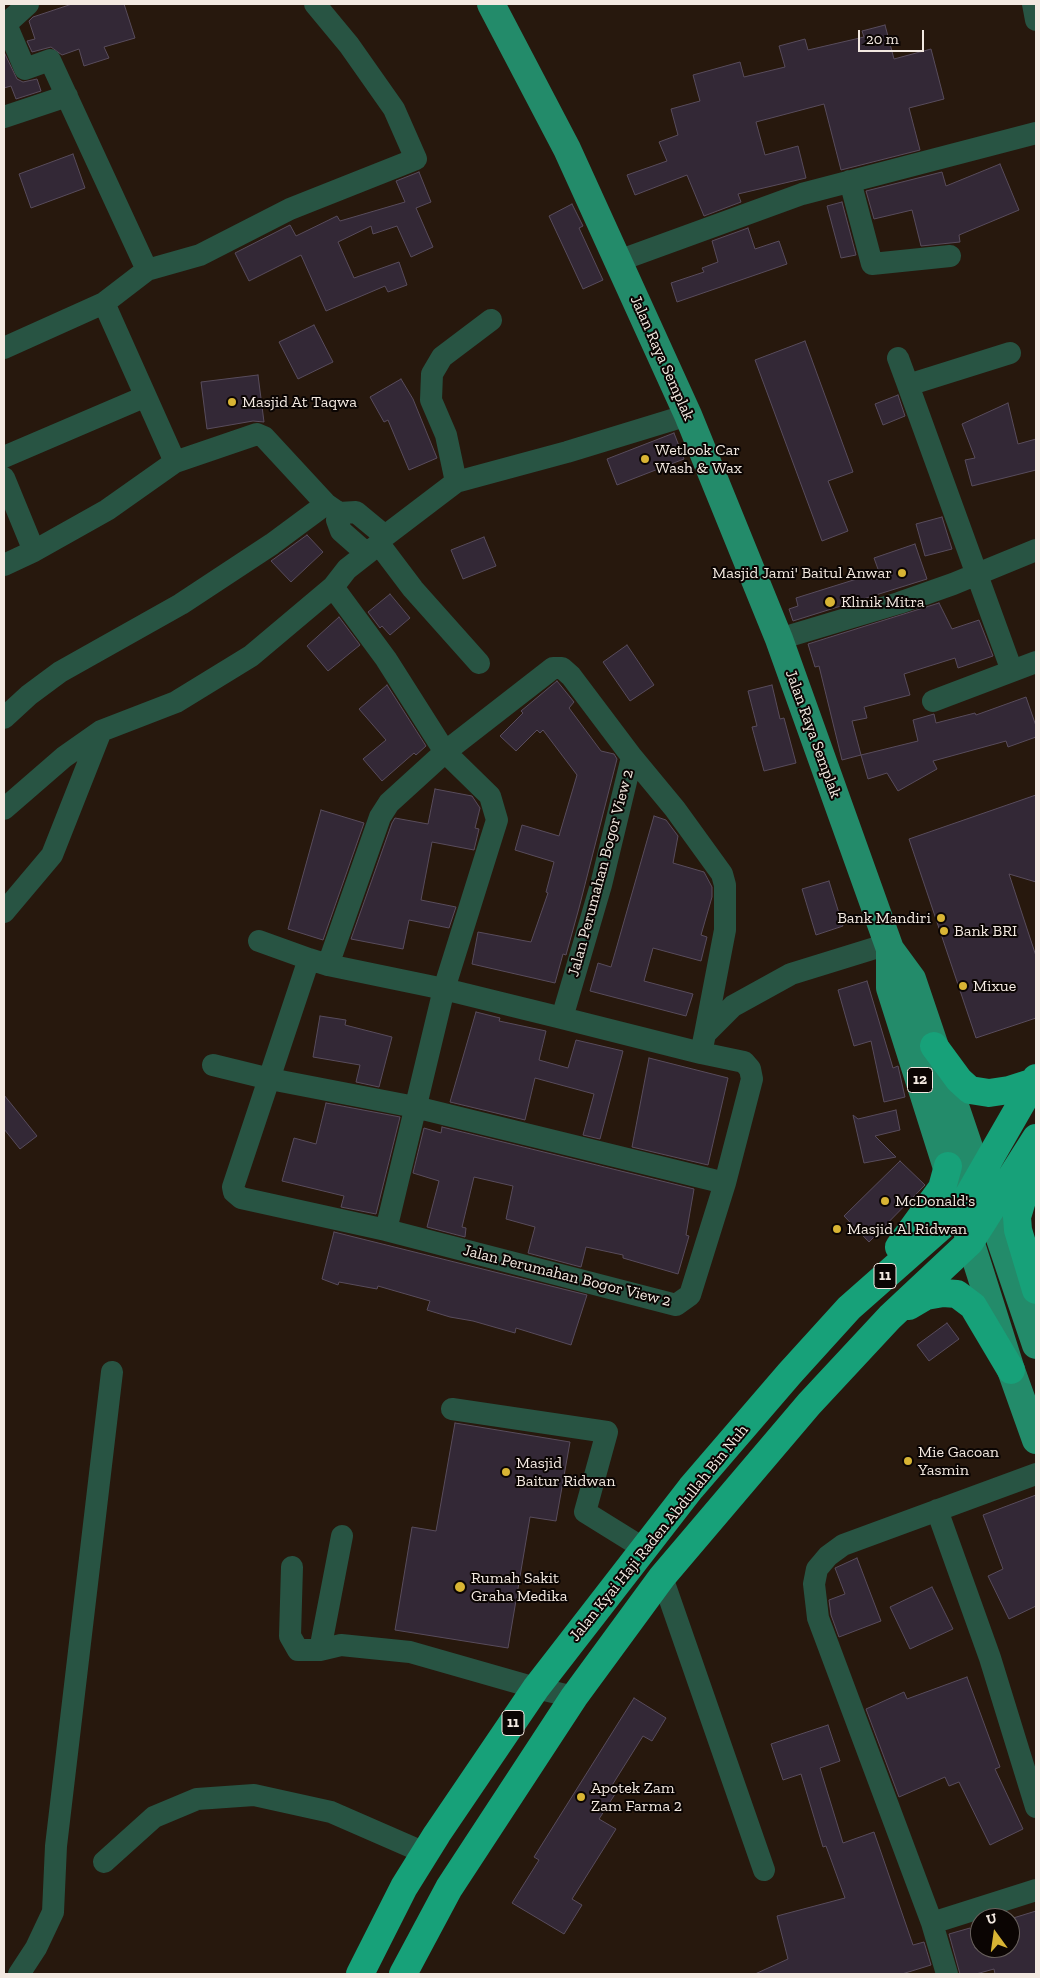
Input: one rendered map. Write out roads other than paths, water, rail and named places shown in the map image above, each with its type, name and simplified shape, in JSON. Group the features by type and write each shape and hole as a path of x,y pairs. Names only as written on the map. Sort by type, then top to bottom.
{"highway":[{"name":"12","path":"934,1046 959,1080 970,1090 989,1093 1009,1090 1035,1080"},
{"name":"Jalan Kyai Haji Raden Abdullah Bin Nuh","path":"360,1974 404,1887 536,1688 691,1488 790,1373 849,1308 960,1210 1035,1080"},
{"name":"Jalan Kyai Haji Raden Abdullah Bin Nuh","path":"403,1974 449,1888 574,1697 662,1577 809,1404 890,1317 970,1242 1036,1138"},
{"path":"849,1308 919,1222 942,1188 948,1166"},
{"path":"1036,1174 1023,1197 1017,1217 1025,1266 1036,1290"},
{"name":"12","path":"890,1317 926,1296 942,1293 957,1294 973,1306 1011,1370"}],"main road":[{"name":"Jalan Raya Semplak","path":"491,4 567,150 688,415 779,639 888,946 912,979 989,1211"},
{"name":"Jalan Raya Semplak","path":"888,946 890,988 948,1166 970,1242"},
{"name":"12","path":"989,1211 1025,1266 1036,1345"},
{"name":"12","path":"970,1242 1011,1370 1036,1440"}],"street":[{"path":"28,4 5,24 25,68 50,60 147,270"},
{"path":"4,348 104,303 147,270 200,255 290,210 416,159 394,109 350,45 315,4"},
{"path":"1033,4 1036,20"},
{"path":"4,117 66,96"},
{"path":"618,261 802,194 1036,134"},
{"path":"850,181 870,263 950,256"},
{"path":"104,303 144,397 175,462"},
{"path":"456,482 446,435 431,400 432,374 442,357 491,320"},
{"path":"908,385 1010,353"},
{"path":"898,358 978,572 1012,671"},
{"path":"4,457 144,397"},
{"path":"4,809 64,757 101,731 154,713 252,656 333,587 347,569 376,544 456,482 566,452 688,415"},
{"path":"4,566 34,552 107,510 175,462 257,434 264,436 332,508 341,531 376,544 478,663"},
{"path":"4,478 34,552"},
{"path":"4,718 29,695 60,672 180,604 272,544 332,508"},
{"path":"779,639 899,603 953,584 978,572 1036,550"},
{"path":"333,587 386,659 445,752 490,796 497,820 444,989 386,1230"},
{"path":"933,702 1036,662"},
{"name":"Jalan Perumahan Bogor View 2","path":"318,962 444,989 562,1018 703,1043 744,1062 750,1069 752,1079 725,1183 690,1296 676,1305 386,1230 241,1198 234,1192 232,1187 270,1079 318,962 380,817 389,803 445,752 553,668 562,668 571,676 632,757 680,816 722,874 725,885 725,930 703,1043"},
{"path":"4,912 52,855 101,731"},
{"name":"Jalan Perumahan Bogor View 2","path":"562,1018 601,885 632,757"},
{"path":"259,941 318,962"},
{"path":"703,1043 733,1006 791,974 834,960 888,946"},
{"path":"213,1065 270,1079 415,1107 725,1183"},
{"path":"20,1974 36,1948 53,1912 56,1846 112,1372"},
{"path":"452,1409 607,1432 585,1512 643,1548"},
{"path":"947,1974 932,1923 818,1618 814,1584 817,1569 828,1556 844,1544 1036,1474"},
{"path":"937,1510 990,1658 1036,1807"},
{"path":"320,1650 342,1536"},
{"path":"292,1568 290,1636 298,1650 320,1650 341,1645 410,1652 574,1697"},
{"path":"662,1577 764,1870"},
{"path":"104,1862 154,1817 197,1799 254,1795 331,1812 425,1853"},
{"path":"932,1923 1036,1890"}],"place":[{"name":"Masjid At Taqwa","path":"232,402"},
{"name":"Wetlook Car Wash & Wax","path":"645,459"},
{"name":"Masjid Jami' Baitul Anwar","path":"902,573"},
{"name":"Klinik Mitra","path":"830,602"},
{"name":"Bank Mandiri","path":"941,918"},
{"name":"Bank BRI","path":"944,931"},
{"name":"Mixue","path":"963,986"},
{"name":"McDonald's","path":"885,1201"},
{"name":"Masjid Al Ridwan","path":"837,1229"},
{"name":"Mie Gacoan Yasmin","path":"908,1461"},
{"name":"Masjid Baitur Ridwan","path":"506,1472"},
{"name":"Rumah Sakit Graha Medika","path":"460,1587"},
{"name":"Apotek Zam Zam Farma 2","path":"581,1797"}]}
